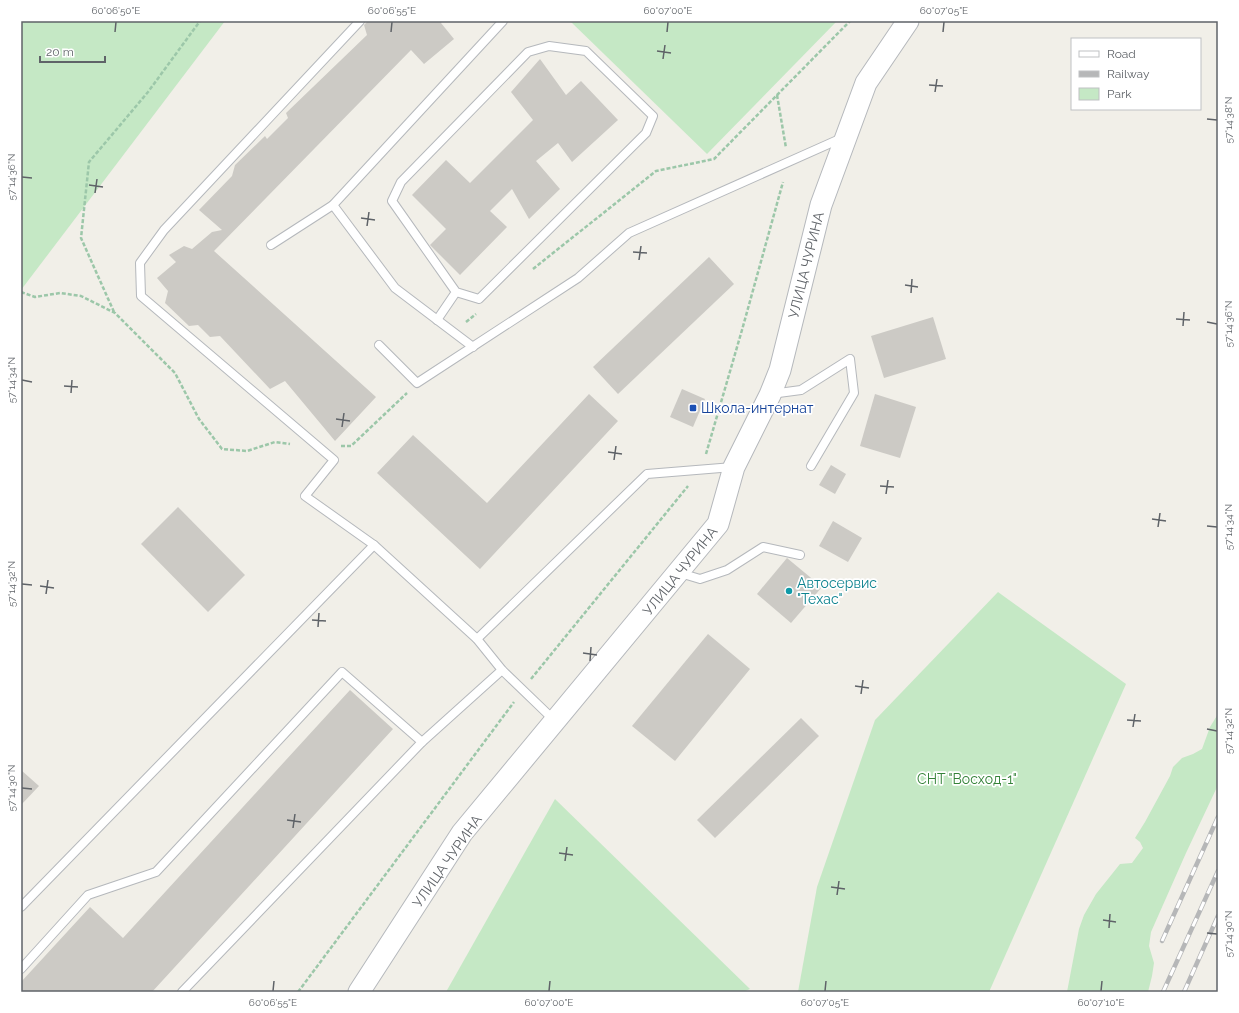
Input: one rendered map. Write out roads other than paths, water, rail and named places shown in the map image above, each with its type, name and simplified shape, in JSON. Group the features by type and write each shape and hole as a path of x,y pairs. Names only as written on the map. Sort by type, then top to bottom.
{"street":[{"name":"УЛИЦА ЧУРИНА","path":"358,992 462,834 718,524 734,467 770,394 780,370 821,205 866,83 908,21"}],"lane":[{"path":"360,21 164,230 140,263 141,296 334,460 305,496 374,545 477,639 502,670 555,721"},
{"path":"271,245 333,204 503,21"},
{"path":"549,46 586,51 653,116 646,133 479,299 456,292 392,202 401,182 528,52 549,46"},
{"path":"379,345 417,383 578,278 630,233 847,136"},
{"path":"333,204 395,288 473,347"},
{"path":"437,320 456,292"},
{"path":"770,394 802,390 850,359 854,393 811,466"},
{"path":"477,639 647,474 734,467"},
{"path":"21,907 374,545"},
{"path":"679,572 700,579 727,570 763,547 800,555"},
{"path":"182,992 422,742 502,670"},
{"path":"21,970 88,895 156,872 342,672 422,742"}],"railway":[{"path":"1162,941 1218,817"},
{"path":"1163,992 1218,871"},
{"path":"1184,992 1218,916"}],"place":[{"name":"Школа-интернат","path":"693,408"},
{"name":"Автосервис \"Техас\"","path":"789,591"}],"park label":[{"name":"СНТ \"Восход-1\"","path":"967,779"}]}
